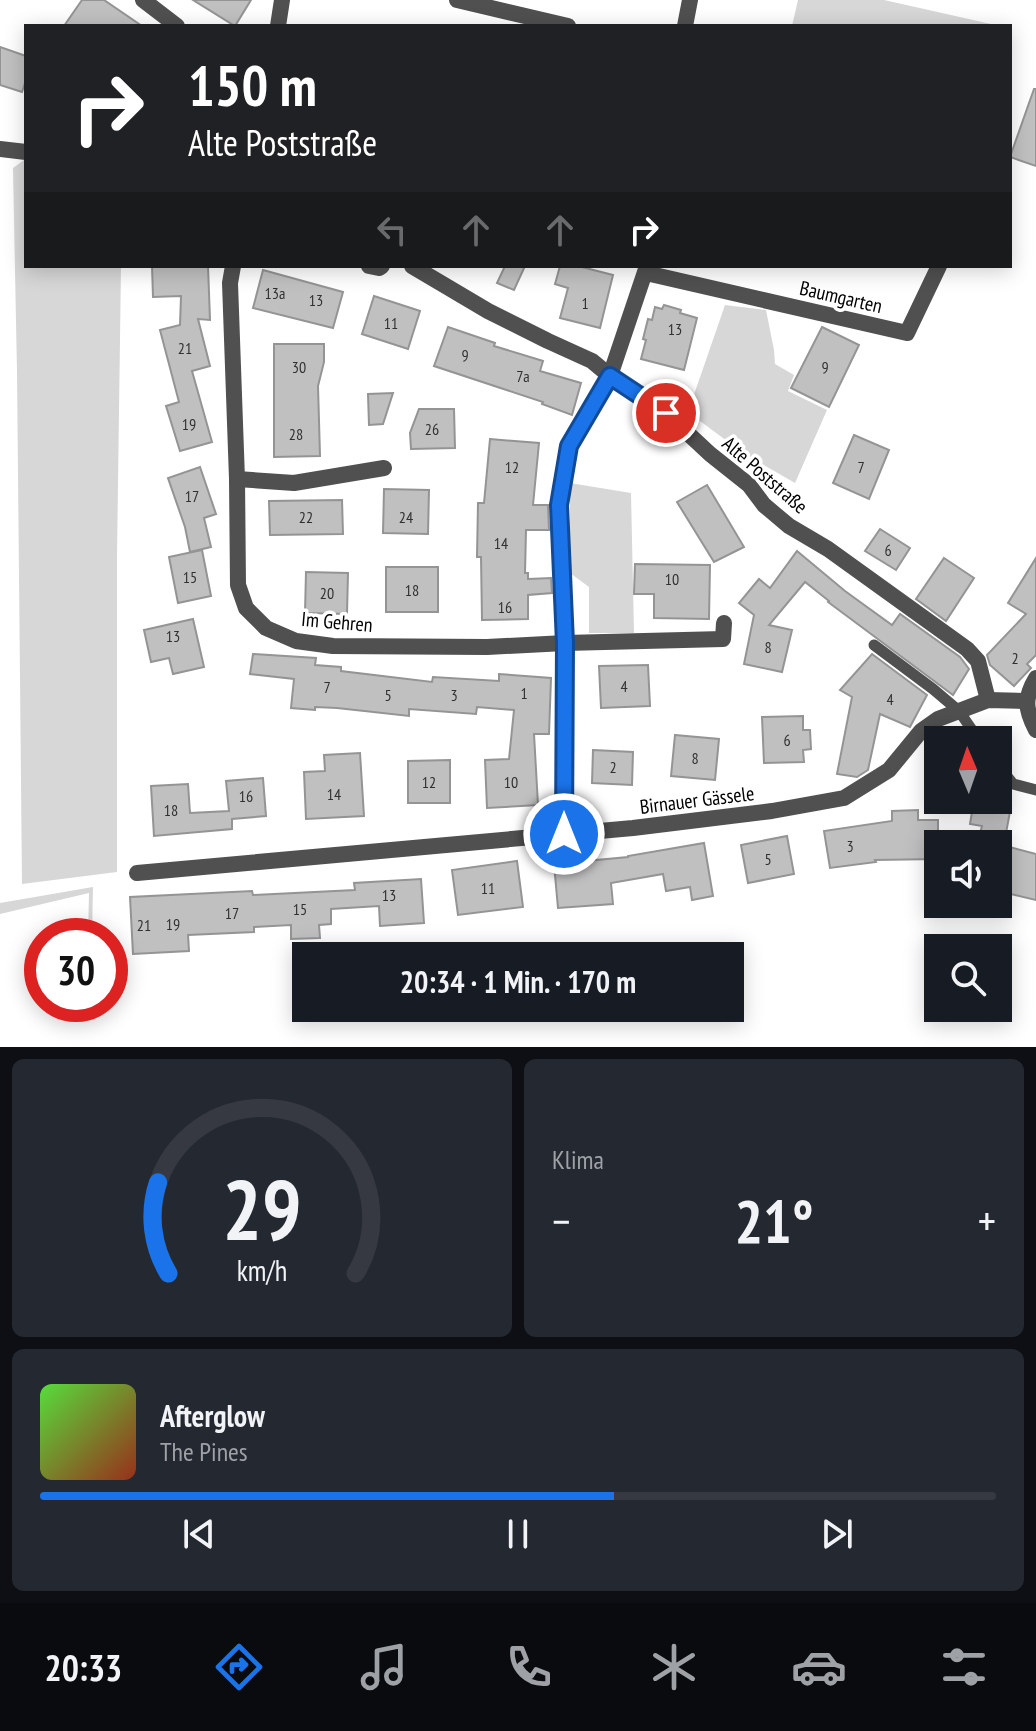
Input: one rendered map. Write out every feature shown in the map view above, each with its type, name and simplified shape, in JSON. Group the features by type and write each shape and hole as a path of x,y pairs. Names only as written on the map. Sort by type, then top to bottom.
{"street":[{"path":"143,0 174,24"},
{"path":"278,24 282,0"},
{"path":"457,0 559,24"},
{"path":"685,24 690,0"},
{"path":"0,149 24,152"},
{"name":"Im Gehren","path":"233,268 230,283 238,585 246,608 266,628 296,641 333,646 487,647 723,639 724,623"},
{"name":"Alte Poststraße","path":"415,268 488,311 592,361 666,413 749,485 764,505 789,526 828,549 967,649 978,661 988,700"},
{"name":"Baumgarten","path":"646,270 907,333 938,268"},
{"path":"564,834 565,643 559,505 569,446 610,376 646,270"},
{"path":"237,479 294,483 384,468"},
{"path":"1036,678 1026,701 1036,730"},
{"path":"988,700 1026,701"},
{"name":"Birnauer Gässele","path":"137,873 564,834 772,811 844,798 889,770 921,731 938,719 988,700"}],"lane":[{"path":"874,645 959,711 969,726"},
{"path":"1012,783 1036,790"}],"shaded area":[{"path":"798,0 884,0 991,24 792,24"},
{"path":"24,160 24,268 121,268 117,872 22,884 17,372 13,168"},
{"path":"725,305 766,310 775,364 794,375 788,391 827,410 795,483 743,453 688,412"},
{"path":"570,483 631,493 634,633 589,633 589,587 570,573"},
{"path":"93,887 92,918 88,918 89,893 0,914 0,903"}],"building":[{"path":"82,0 104,0 139,24 65,24"},
{"path":"193,0 251,0 236,24"},
{"path":"0,47 24,55 22,92 0,85"},
{"path":"1036,89 1036,166 1012,158"},
{"path":"152,268 208,268 210,320 198,319 210,366 192,371 212,442 180,451 166,406 179,402 160,330 180,325 181,296 153,297"},
{"path":"504,268 524,268 514,290 497,283"},
{"path":"559,268 586,268 613,275 600,328 560,318 568,288 555,284"},
{"path":"263,270 343,292 333,328 253,308"},
{"path":"374,296 420,311 408,349 362,334"},
{"path":"664,305 697,318 684,370 641,359 648,319 652,320 655,307 662,309"},
{"path":"448,327 543,361 540,371 581,383 572,415 543,402 434,366"},
{"path":"822,327 859,345 829,407 791,388"},
{"path":"274,344 324,344 324,362 318,386 320,456 274,457"},
{"path":"393,393 383,424 369,425 368,394"},
{"path":"419,409 454,409 455,448 411,449 410,433"},
{"path":"854,435 889,450 869,499 833,483"},
{"path":"490,439 539,443 533,505 548,505 549,530 526,530 525,573 528,573 528,579 551,578 552,593 528,595 528,619 482,620 481,557 477,557 478,503 484,503"},
{"path":"200,467 216,514 204,518 211,547 190,552 168,478"},
{"path":"707,485 744,547 714,562 677,502"},
{"path":"384,489 429,490 428,534 383,533"},
{"path":"342,500 343,534 270,535 269,501"},
{"path":"880,529 910,548 896,570 865,551"},
{"path":"202,550 211,596 178,603 169,557"},
{"path":"797,551 892,625 900,614 960,657 969,669 953,695 805,582 769,625 792,630 782,672 744,664 754,615 739,603 759,579 770,588"},
{"path":"944,558 974,578 946,621 916,599"},
{"path":"1036,558 1036,655 1027,664 1031,668 1014,686 990,665 987,655 1026,614 1008,603"},
{"path":"635,564 710,565 709,619 654,618 654,594 634,594"},
{"path":"386,567 438,567 438,612 386,612"},
{"path":"306,572 348,573 347,614 305,613"},
{"path":"193,619 204,667 173,674 169,658 151,662 144,630"},
{"path":"253,654 316,658 315,665 341,667 341,671 432,682 433,677 499,681 499,674 551,678 549,734 534,734 538,805 487,808 485,760 509,759 514,710 477,707 476,714 409,709 409,716 337,708 291,708 294,679 250,674"},
{"path":"872,654 927,695 910,727 880,714 868,770 857,777 837,774 852,697 840,690"},
{"path":"648,665 650,706 601,708 599,666"},
{"path":"803,716 803,730 810,730 811,749 803,750 804,762 764,763 762,717"},
{"path":"675,735 719,739 715,780 671,776"},
{"path":"593,750 633,752 632,785 592,783"},
{"path":"360,753 364,816 306,819 304,772 325,771 324,755"},
{"path":"450,760 450,803 408,803 408,761"},
{"path":"263,778 266,816 232,819 232,829 154,836 151,786 188,784 190,813 229,811 226,781"},
{"path":"918,810 918,820 938,820 938,830 924,830 924,859 875,860 830,868 824,831 892,821 892,811"},
{"path":"972,814 1010,814 1007,830 981,830 982,826 970,824"},
{"path":"787,836 794,874 748,883 741,845"},
{"path":"704,843 713,896 692,900 690,887 666,891 663,874 611,883 613,904 558,908 554,864 628,857"},
{"path":"1012,848 1036,854 1036,900 1012,894"},
{"path":"517,861 523,907 458,915 452,870"},
{"path":"421,879 424,923 380,926 379,906 331,909 331,924 319,925 320,938 291,939 291,925 254,927 254,932 188,935 189,951 133,954 130,897 355,890 354,883"}],"route":[{"path":"564,834 565,643 559,505 569,446 610,376 666,413"}]}
